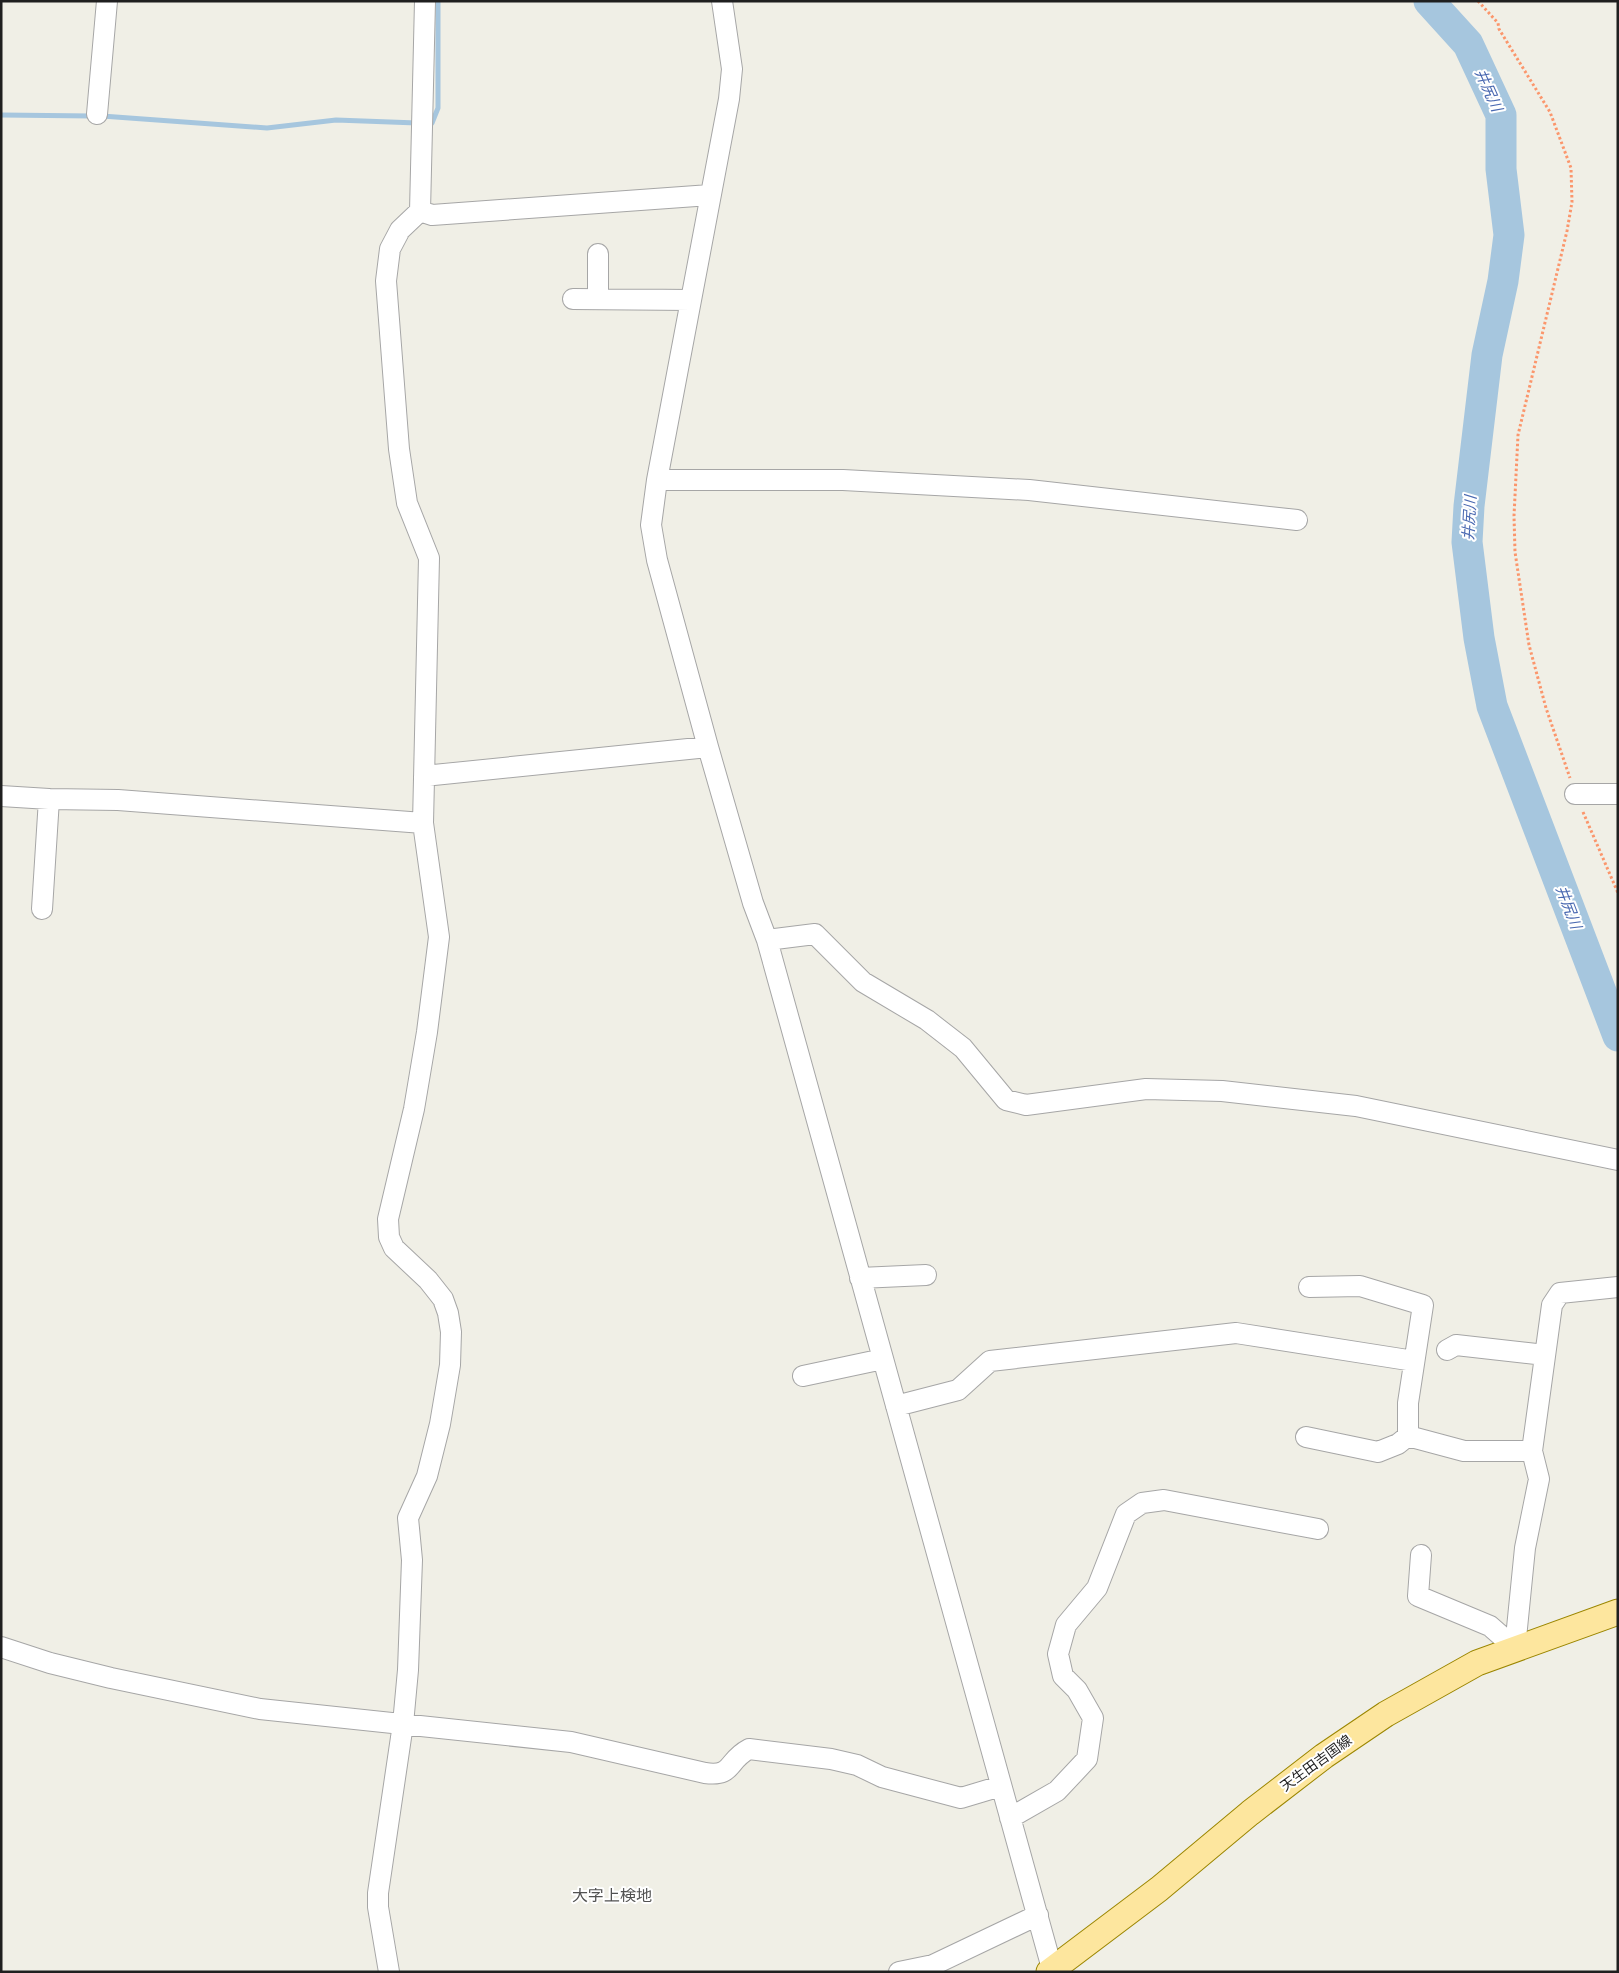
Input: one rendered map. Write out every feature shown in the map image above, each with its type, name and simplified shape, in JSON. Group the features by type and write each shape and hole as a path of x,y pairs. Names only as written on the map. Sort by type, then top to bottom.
{"main road":[{"name":"天生田吉国線","path":"1052,1971 1159,1889 1250,1813 1324,1756 1386,1714 1477,1663 1618,1612"}],"street":[{"path":"97,114 107,1"},
{"path":"389,1972 378,1893 403,1724 412,1602 412,1560 408,1518 427,1476 440,1424 450,1365 451,1332 443,1298 428,1280 394,1248 388,1219 414,1109 427,1032 439,936 423,823 428,558 407,503 400,448 386,281 390,249 400,230 420,211 425,1"},
{"path":"722,1 732,69 729,99 657,480 651,525 657,560 708,747 753,903 767,940 1052,1971"},
{"path":"420,211 432,216 710,195"},
{"path":"598,254 598,299"},
{"path":"573,299 690,300"},
{"path":"657,480 844,480 1029,490 1297,520"},
{"path":"424,776 708,747"},
{"path":"1576,794 1618,794"},
{"path":"1,796 118,800 423,823"},
{"path":"42,909 49,799"},
{"path":"767,940 815,934 862,982 927,1020 963,1048 1006,1100 1026,1105 1146,1089 1222,1091 1356,1106 1618,1160"},
{"path":"860,1278 926,1275"},
{"path":"1310,1287 1360,1286 1423,1305 1408,1403 1408,1436"},
{"path":"1515,1648 1524,1548 1539,1479 1532,1452 1552,1305 1560,1293 1618,1287"},
{"path":"896,1406 958,1390 990,1361 1236,1332 1414,1361"},
{"path":"1447,1350 1456,1345 1545,1355"},
{"path":"803,1376 882,1359"},
{"path":"1408,1436 1464,1451 1532,1452"},
{"path":"1306,1437 1378,1452 1398,1444 1408,1436"},
{"path":"1010,1818 1057,1791 1087,1759 1093,1718 1077,1690 1063,1676 1058,1654 1066,1624 1097,1588 1126,1514 1142,1503 1164,1500 1318,1529"},
{"path":"1421,1555 1418,1596 1490,1626 1515,1648"},
{"path":"1,1647 50,1663 111,1678 260,1709 571,1742 719,1775 726,1772 738,1754 749,1749 831,1758 857,1765 882,1777 961,1798 1001,1786"},
{"path":"899,1972 933,1965 1038,1916"}],"path":[{"path":"1478,1 1498,24 1550,112 1571,168 1572,202 1567,231 1551,304 1518,434 1514,516 1515,552 1529,645 1546,708 1576,794 1618,893"}],"waterway":[{"path":"428,123 432,123 438,108 438,1"},
{"name":"井尻川","path":"1429,1 1468,44 1501,115 1501,169 1509,235 1503,281 1487,355 1469,506 1467,542 1479,638 1492,706 1618,1036"},
{"path":"1,115 93,116"},
{"path":"102,116 267,128 336,120 417,123"}],"district":[{"name":"大字上検地","path":"612,1895"}]}
